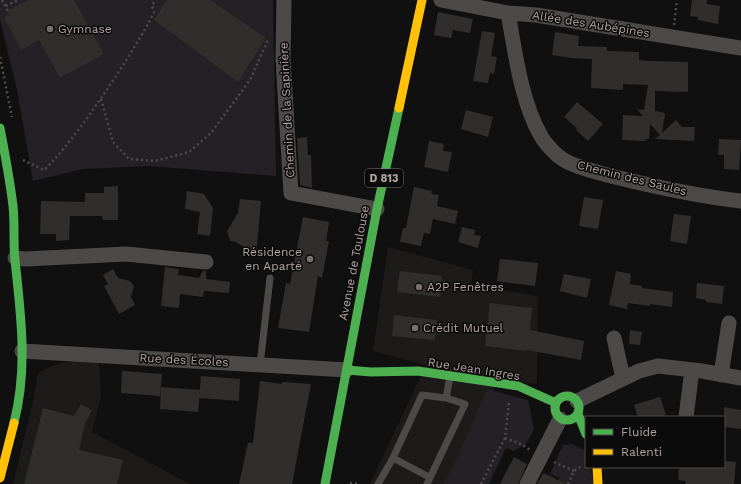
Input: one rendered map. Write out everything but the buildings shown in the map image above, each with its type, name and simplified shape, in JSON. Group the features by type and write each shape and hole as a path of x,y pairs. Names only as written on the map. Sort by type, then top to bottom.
{"street":[{"path":"277,35 284,0"},
{"name":"Avenue de Toulouse","path":"325,484 353,362 377,208 422,0"},
{"name":"Allée des Aubépines","path":"441,0 508,13 536,15 741,48"},
{"name":"Chemin des Saules","path":"508,13 523,87 530,112 541,136 562,159 586,169 624,179 709,197 741,201"},
{"name":"Chemin de la Sapinière","path":"277,35 283,59 290,193 377,208"},
{"path":"0,128 7,164 6,207 16,258 22,323 23,367 16,415 0,478"},
{"path":"16,258 26,259 126,254 206,262"},
{"path":"721,374 729,324"},
{"path":"614,338 623,378"},
{"name":"Rue des Écoles","path":"22,351 260,365 353,362"},
{"path":"353,362 386,372"},
{"name":"Rue Jean Ingres","path":"353,362 386,372 418,371 518,386 556,403"},
{"path":"585,431 577,408 574,398 566,396 558,399 555,410 556,414 560,419 570,420 573,419 577,408 623,378 639,371 658,366 741,378"},
{"path":"686,416 692,370"},
{"path":"527,484 560,419"},
{"path":"597,468 598,484"}],"lane":[{"path":"260,365 270,278"},
{"path":"446,398 450,377"},
{"path":"378,484 393,458 422,396 446,398 465,404 428,481 393,458"}],"path":[{"path":"2,0 9,13"},
{"path":"6,6 18,0"},
{"path":"7,164 21,160 44,170 58,156 101,99 144,31 154,13 152,6 155,0"},
{"path":"673,37 678,0"},
{"path":"101,99 113,142 129,159 155,161 189,152 211,133 250,80 277,35"},
{"path":"481,484 505,438 510,385"},
{"path":"505,438 521,444 541,457 574,471"},
{"path":"568,484 574,471 585,465"},
{"path":"350,483 359,484"}],"shaded area":[{"path":"0,0 273,0 276,176 149,166 83,169 33,181 17,90 0,20"},
{"path":"388,247 473,270 471,285 538,296 537,384 499,380 451,484 370,484 426,365 373,351"},
{"path":"72,361 99,362 101,396 92,432 190,484 13,484 34,397 38,373 54,365"},
{"path":"487,389 528,400 534,429 526,444 514,451 506,448 489,484 443,484 454,464"},
{"path":"572,444 584,450 585,468 590,468 594,484 556,484 559,478 550,474 563,445"}],"traffic: fast":[{"path":"325,484 377,209 399,108"},
{"path":"0,128 13,206 14,253 22,342 21,382 14,423"},
{"path":"347,370 371,372 418,371 518,386 556,403"},
{"path":"567,396 576,399 579,408 576,417 567,420 558,417 555,408 558,399 567,396"},
{"path":"578,414 585,432"}],"traffic: slow":[{"path":"399,108 422,0"},
{"path":"0,478 14,423"},
{"path":"597,468 598,484"}],"place":[{"name":"Gymnase","path":"50,29"},
{"name":"Résidence en Aparté","path":"310,259"},
{"name":"A2P Fenêtres","path":"419,287"},
{"name":"Crédit Mutuel","path":"415,328"}]}
